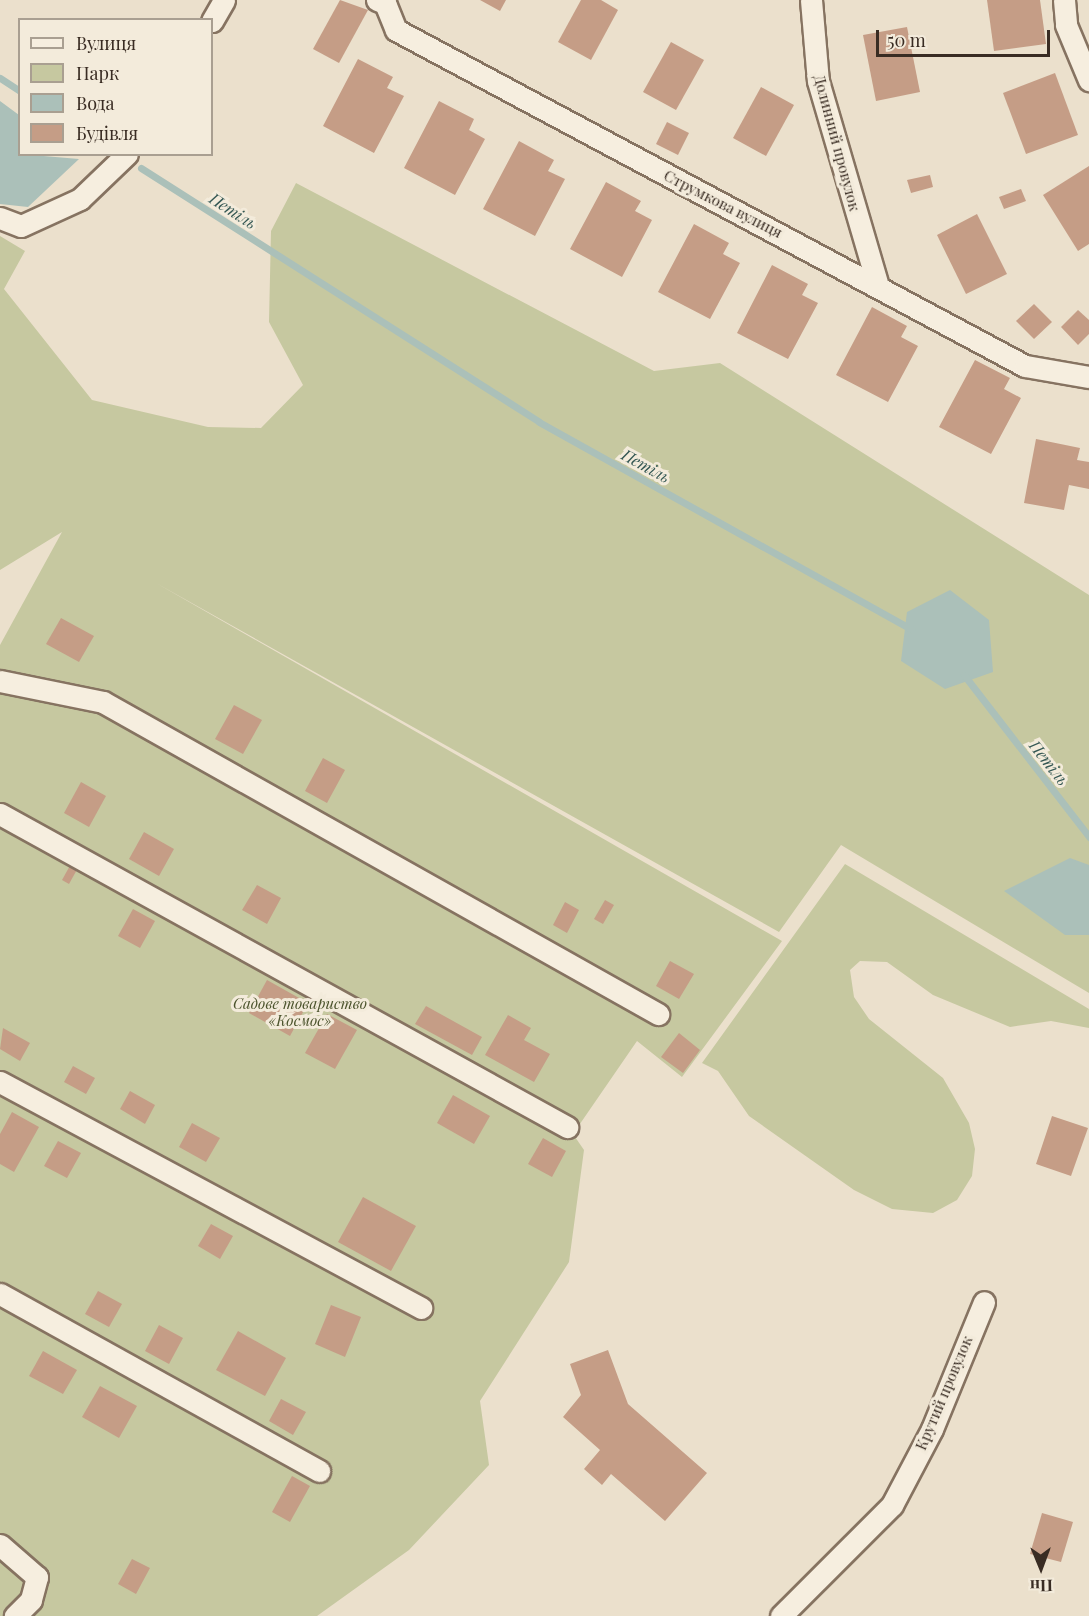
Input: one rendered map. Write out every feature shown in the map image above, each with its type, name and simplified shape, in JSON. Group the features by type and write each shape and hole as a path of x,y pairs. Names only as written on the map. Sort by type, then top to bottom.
{"street":[{"path":"213,19 224,0"},
{"name":"Долинний провулок","path":"811,0 818,81 877,283"},
{"path":"1065,0 1066,25 1089,80"},
{"name":"Струмкова вулиця","path":"383,1 396,30 877,283 1025,366 1089,377"},
{"path":"0,218 21,226 80,200 125,156"},
{"path":"0,681 103,702 658,1014"},
{"path":"0,814 567,1127"},
{"path":"0,1082 421,1308"},
{"path":"0,1294 318,1471"},
{"name":"Крутий провулок","path":"781,1616 892,1505 932,1429 984,1302"},
{"path":"0,1545 37,1577 31,1600 15,1616"}],"green space":[{"name":"Садове товариство «Космос»","path":"296,183 654,371 720,363 1089,595 1089,993 841,845 779,932 156,583 782,941 682,1077 637,1041 573,1134 584,1150 569,1262 480,1401 489,1465 409,1550 317,1616 0,1616 0,645 62,532 0,570 0,236 25,251 4,289 92,400 208,427 261,428 303,385 269,322 271,231"},
{"path":"845,864 1089,1009 1089,1028 1051,1021 1010,1027 933,995 887,962 860,961 850,970 854,997 869,1019 943,1078 969,1123 975,1149 972,1176 957,1200 933,1213 892,1209 854,1190 749,1116 718,1071 702,1063"}],"water":[{"path":"0,101 18,114 18,156 79,159 28,207 0,204"},
{"path":"950,590 989,620 993,672 945,689 901,661 907,612"},
{"path":"1070,858 1089,865 1089,935 1065,935 1004,891"}],"building":[{"path":"340,0 368,10 339,63 313,49"},
{"path":"480,0 506,0 500,11"},
{"path":"581,0 601,0 618,10 591,60 558,42"},
{"path":"987,0 1040,0 1046,44 994,51"},
{"path":"907,27 920,92 876,101 863,35"},
{"path":"671,42 704,60 676,110 643,92"},
{"path":"358,59 393,77 387,88 404,96 374,153 323,126"},
{"path":"1055,73 1078,135 1026,154 1003,93"},
{"path":"761,87 794,105 766,156 733,138"},
{"path":"439,101 474,119 469,130 485,139 455,195 404,168"},
{"path":"667,122 689,133 678,155 656,144"},
{"path":"519,141 554,160 548,171 565,179 535,236 483,209"},
{"path":"1089,166 1089,244 1078,251 1043,195"},
{"path":"930,175 933,187 911,193 907,180"},
{"path":"606,182 641,201 635,211 652,220 622,277 570,249"},
{"path":"1021,189 1026,201 1004,209 999,197"},
{"path":"977,214 1007,274 966,294 937,235"},
{"path":"694,224 729,243 723,254 740,263 710,319 658,292"},
{"path":"772,265 808,284 802,295 818,303 788,359 737,333"},
{"path":"1034,304 1052,322 1034,339 1016,321"},
{"path":"872,307 907,326 901,337 918,346 888,402 836,375"},
{"path":"1078,310 1089,320 1089,334 1078,345 1061,327"},
{"path":"975,360 1010,378 1004,389 1021,398 991,454 939,427"},
{"path":"1036,439 1080,448 1077,460 1089,462 1089,489 1069,485 1064,510 1024,503"},
{"path":"61,618 94,636 79,662 46,644"},
{"path":"234,705 262,720 243,754 215,739"},
{"path":"323,758 345,770 327,803 305,791"},
{"path":"81,782 106,796 89,827 64,813"},
{"path":"144,832 174,849 159,876 129,859"},
{"path":"72,862 79,866 69,884 62,880"},
{"path":"257,885 281,898 267,924 242,910"},
{"path":"605,900 614,905 603,924 594,919"},
{"path":"565,902 579,910 567,933 553,925"},
{"path":"133,909 155,921 140,948 118,936"},
{"path":"670,961 694,974 679,999 656,986"},
{"path":"267,980 308,1003 290,1036 249,1013"},
{"path":"426,1006 482,1037 472,1055 415,1024"},
{"path":"327,1014 357,1030 335,1069 305,1053"},
{"path":"508,1015 531,1028 524,1040 550,1054 534,1082 485,1055"},
{"path":"3,1028 30,1043 20,1061 0,1049"},
{"path":"679,1033 700,1050 683,1073 661,1057"},
{"path":"73,1066 95,1078 86,1094 64,1082"},
{"path":"130,1091 155,1105 145,1124 120,1109"},
{"path":"453,1095 490,1116 474,1144 437,1123"},
{"path":"12,1112 39,1127 14,1172 0,1164 0,1134"},
{"path":"1052,1116 1088,1128 1071,1176 1036,1164"},
{"path":"192,1123 220,1138 206,1162 179,1147"},
{"path":"543,1138 566,1151 552,1177 528,1164"},
{"path":"58,1141 81,1153 67,1178 44,1166"},
{"path":"363,1197 416,1226 391,1271 338,1242"},
{"path":"211,1224 233,1236 220,1259 198,1246"},
{"path":"98,1291 122,1304 109,1327 85,1314"},
{"path":"331,1305 361,1317 345,1357 315,1344"},
{"path":"159,1325 183,1338 169,1364 145,1351"},
{"path":"238,1331 286,1358 265,1396 216,1370"},
{"path":"608,1350 628,1404 707,1473 665,1521 611,1474 602,1485 584,1469 600,1450 563,1417 581,1395 570,1364"},
{"path":"43,1351 77,1370 63,1394 29,1376"},
{"path":"100,1386 137,1406 119,1438 82,1417"},
{"path":"281,1399 306,1412 293,1435 269,1421"},
{"path":"292,1476 310,1486 290,1522 272,1512"},
{"path":"1042,1513 1073,1522 1061,1562 1030,1554"},
{"path":"132,1559 150,1568 136,1594 118,1584"}],"waterway":[{"name":"Петіль","path":"0,78 18,90"},
{"name":"Петіль","path":"141,168 539,422 911,629"},
{"name":"Петіль","path":"964,675 1089,837"}]}
